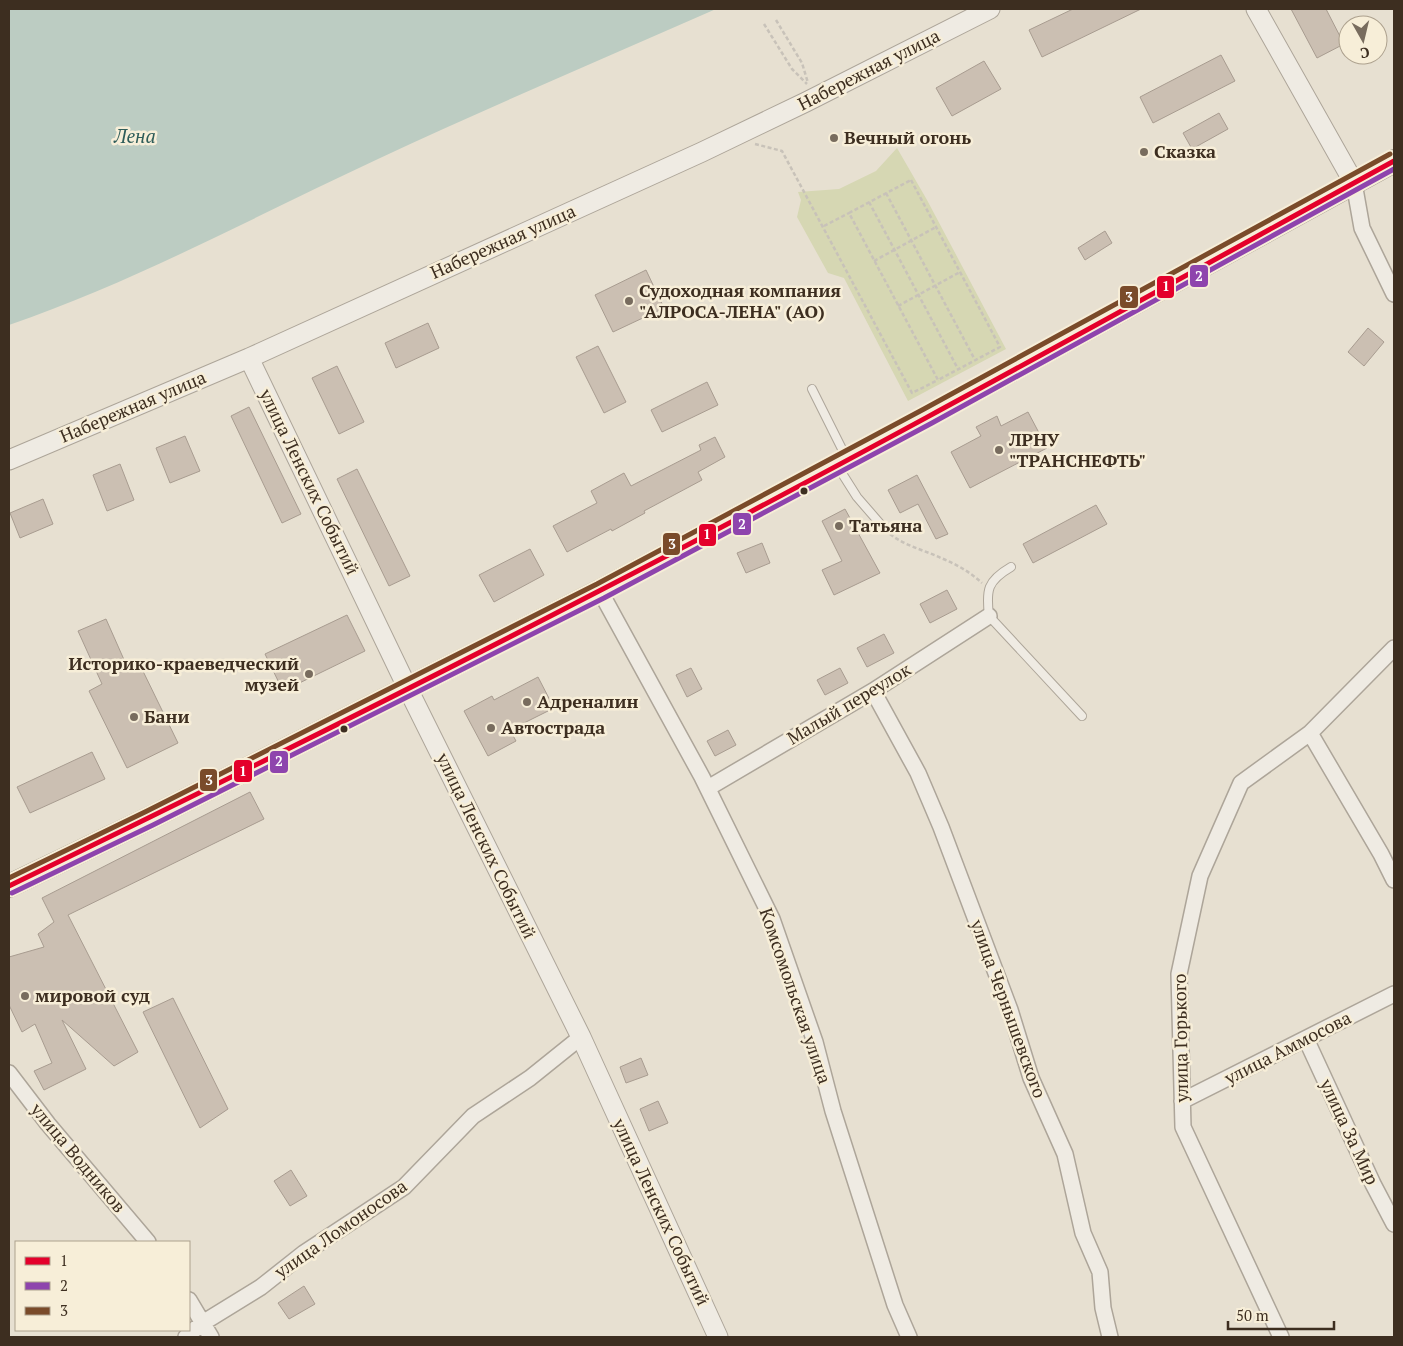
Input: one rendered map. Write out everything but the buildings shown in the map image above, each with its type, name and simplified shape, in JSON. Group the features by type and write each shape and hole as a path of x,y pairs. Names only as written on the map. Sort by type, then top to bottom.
{"main road":[{"path":"9,886 159,814 600,591 842,462 1394,161"}],"street":[{"name":"Набережная улица","path":"9,460 249,358 744,132 990,9"},
{"path":"1256,9 1354,183 1362,228 1394,294"},
{"name":"улица Ленских Событий","path":"249,358 408,689 581,1037 718,1337"},
{"name":"Комсомольская улица","path":"600,591 708,788 772,919 815,1042 833,1111 895,1305 909,1337"},
{"name":"Малый переулок","path":"708,788 873,691 989,616"},
{"name":"улица Горького","path":"1280,1337 1183,1127 1179,974 1200,876 1241,783 1310,733 1394,648"},
{"name":"улица Чернышевского","path":"873,691 922,782 1010,1010 1031,1078 1065,1154 1083,1233 1100,1272 1103,1308 1110,1337"},
{"path":"1310,733 1394,880"},
{"name":"улица Аммосова","path":"1182,1101 1394,994"},
{"name":"улица Ломоносова","path":"186,1337 201,1324 261,1287 304,1253 404,1187 473,1116 530,1078 581,1037"},
{"name":"улица За Мир","path":"1306,1040 1373,1184 1394,1224"},
{"name":"улица Водников","path":"9,1073 48,1124 147,1241"},
{"path":"190,1302 201,1324 211,1337"}],"lane":[{"path":"812,389 857,497 883,527"},
{"path":"1011,567 998,574 989,589 987,598 989,616 1082,716"}],"path":[{"path":"764,24 792,69 809,86 802,63 776,20"},
{"path":"744,132 751,144 782,151 912,393 1000,347 911,180 823,226"},
{"path":"886,193 975,360"},
{"path":"869,202 958,370"},
{"path":"849,213 938,380"},
{"path":"874,260 936,228"},
{"path":"898,306 960,272"},
{"path":"883,527 903,543 942,558 967,572 989,589"}],"green space":[{"path":"897,148 927,200 1006,349 908,401 844,278 828,273 797,217 801,200 798,192 839,189 876,171"}],"water":[{"name":"Лена","path":"9,9 716,9 420,140 150,268 57,308 9,325"}],"transit line":[{"name":"3","path":"9,878 147,811 597,584 924,409 1390,154"},
{"name":"1","path":"9,886 379,703 699,539 998,379 1394,161"},
{"name":"2","path":"12,893 153,825 604,598 932,423 1394,169"}],"place":[{"name":"Вечный огонь","path":"834,138"},
{"name":"Сказка","path":"1144,152"},
{"name":"Судоходная компания \"АЛРОСА-ЛЕНА\" (АО)","path":"629,301"},
{"name":"ЛРНУ \"ТРАНСНЕФТЬ\"","path":"999,450"},
{"name":"Татьяна","path":"839,526"},
{"name":"Историко-краеведческий музей","path":"309,674"},
{"name":"Адреналин","path":"527,702"},
{"name":"Бани","path":"134,717"},
{"name":"Автострада","path":"491,728"},
{"name":"мировой суд","path":"25,996"}]}
